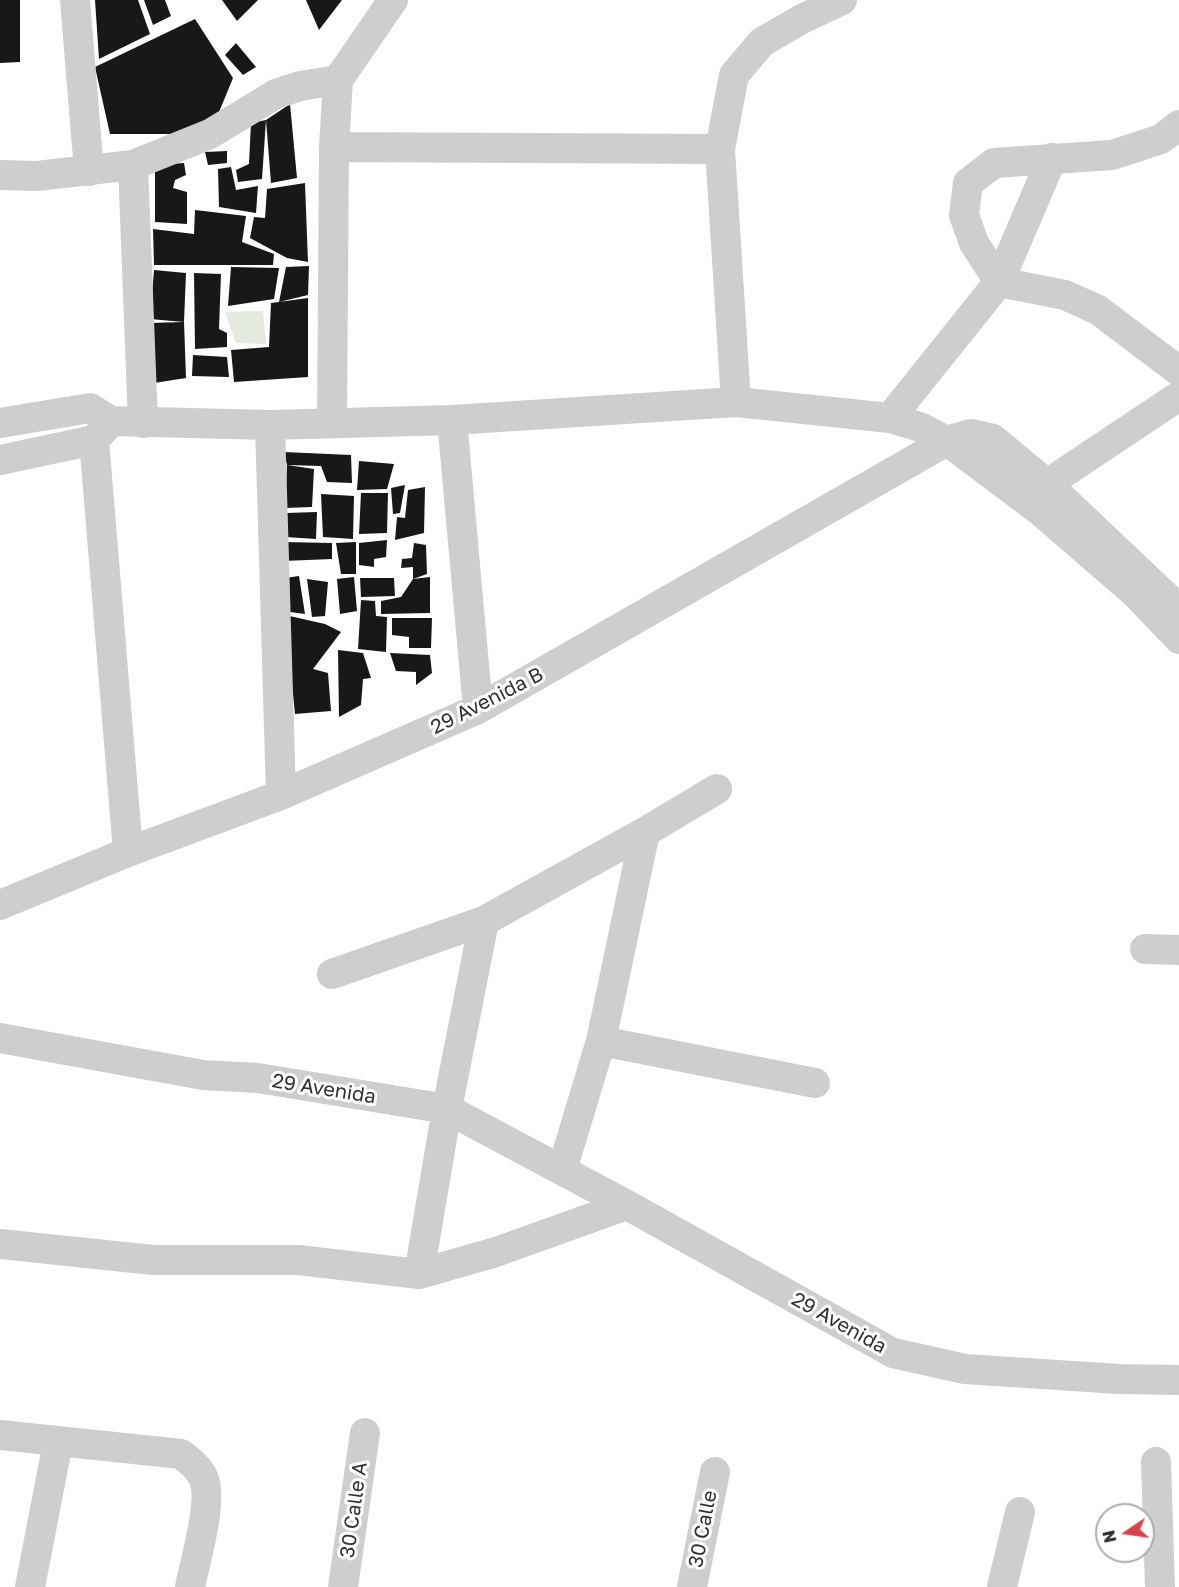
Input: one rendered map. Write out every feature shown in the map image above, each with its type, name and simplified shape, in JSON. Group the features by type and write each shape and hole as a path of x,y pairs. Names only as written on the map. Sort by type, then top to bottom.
{"street":[{"path":"75,0 89,171"},
{"path":"332,422 334,147 338,80 393,0"},
{"path":"735,402 720,149 734,75 762,42 842,0"},
{"path":"0,175 37,176 133,165 210,134 276,94 300,86 338,80"},
{"path":"1179,125 1161,139 1112,155 994,163 968,183 964,215 974,243 999,282 1065,295 1098,310 1179,371"},
{"path":"334,147 720,149"},
{"path":"890,418 999,282 1052,158"},
{"path":"133,165 144,423"},
{"path":"1047,484 1179,396"},
{"path":"0,460 102,431 144,423 270,425 452,420 735,402 890,418 920,427 946,441 1048,518 1136,594 1179,639"},
{"path":"0,423 90,408 102,431 128,852"},
{"path":"452,420 478,710"},
{"path":"270,425 281,795"},
{"name":"29 Avenida B","path":"0,905 128,852 281,795 478,710 946,441 971,434 993,439 1047,484 1179,609"},
{"path":"332,974 484,921 645,832 717,789"},
{"path":"562,1170 601,1041 645,832"},
{"path":"419,1274 447,1108 484,921"},
{"path":"1145,949 1179,951"},
{"name":"29 Avenida","path":"0,1038 203,1075 258,1078 447,1108 893,1353 965,1369 1119,1379 1179,1380"},
{"path":"601,1041 815,1083"},
{"path":"0,1244 153,1260 298,1260 419,1274 496,1252 627,1205"},
{"name":"30 Calle A","path":"343,1587 365,1433"},
{"path":"0,1435 181,1454 198,1469 204,1479 207,1499 190,1587"},
{"path":"30,1587 58,1442"},
{"path":"1156,1462 1160,1587"},
{"name":"30 Calle","path":"692,1587 715,1472"},
{"path":"1002,1587 1020,1512"}],"shaded area":[{"path":"263,311 266,344 236,343 225,312"}],"building":[{"path":"0,0 20,0 20,62 0,63"},
{"path":"95,0 138,0 150,34 99,59"},
{"path":"144,0 165,0 171,16 153,25"},
{"path":"222,0 258,0 237,21"},
{"path":"306,0 342,0 319,30"},
{"path":"195,19 233,78 210,134 110,134 95,67"},
{"path":"236,43 256,67 243,75 225,55"},
{"path":"290,104 297,178 271,183 266,120"},
{"path":"266,120 262,179 238,182 236,170 249,164 251,123"},
{"path":"227,151 227,163 208,165 205,152"},
{"path":"184,163 186,175 175,180 173,188 187,192 187,224 155,222 155,165"},
{"path":"231,167 236,190 258,186 256,213 219,207 218,169"},
{"path":"305,183 308,262 287,258 250,238 254,217 265,218 267,189"},
{"path":"195,210 246,216 242,242 274,254 273,265 154,265 153,229 194,234"},
{"path":"309,266 308,295 279,302 286,267"},
{"path":"231,267 279,268 274,299 228,306"},
{"path":"154,270 186,273 184,322 150,319"},
{"path":"194,273 221,274 219,329 227,333 227,347 195,349"},
{"path":"308,298 308,377 234,382 231,350 269,347 271,303"},
{"path":"184,322 186,378 154,383 149,323"},
{"path":"193,355 227,357 229,377 192,376"},
{"path":"284,452 351,455 352,483 327,482 321,466 287,465"},
{"path":"359,461 394,464 387,489 357,490"},
{"path":"287,465 314,469 312,507 285,508"},
{"path":"405,485 400,513 393,514 391,488"},
{"path":"425,487 424,533 395,540 397,517 405,518 408,490"},
{"path":"361,493 388,493 387,533 359,534"},
{"path":"321,494 354,496 353,539 323,537"},
{"path":"317,512 316,539 285,537 286,513"},
{"path":"387,540 386,557 374,559 374,567 359,565 359,543"},
{"path":"283,542 332,543 332,559 283,561"},
{"path":"356,542 356,574 341,574 336,543"},
{"path":"414,543 426,545 427,574 413,579 413,567 401,568 402,559 412,558"},
{"path":"299,576 305,614 283,611 285,578"},
{"path":"354,577 357,611 340,614 337,579"},
{"path":"430,577 430,613 381,614 381,601 401,597 413,579"},
{"path":"360,578 394,578 395,596 361,597"},
{"path":"307,579 328,582 325,616 312,617"},
{"path":"361,600 375,601 376,616 387,617 386,652 358,649"},
{"path":"285,615 325,624 341,632 313,669 328,673 331,711 295,714"},
{"path":"392,618 432,618 431,648 409,648 409,637 392,635"},
{"path":"338,650 363,653 371,678 363,679 361,705 339,717"},
{"path":"390,653 430,655 432,673 416,685 416,672 396,671"}]}
